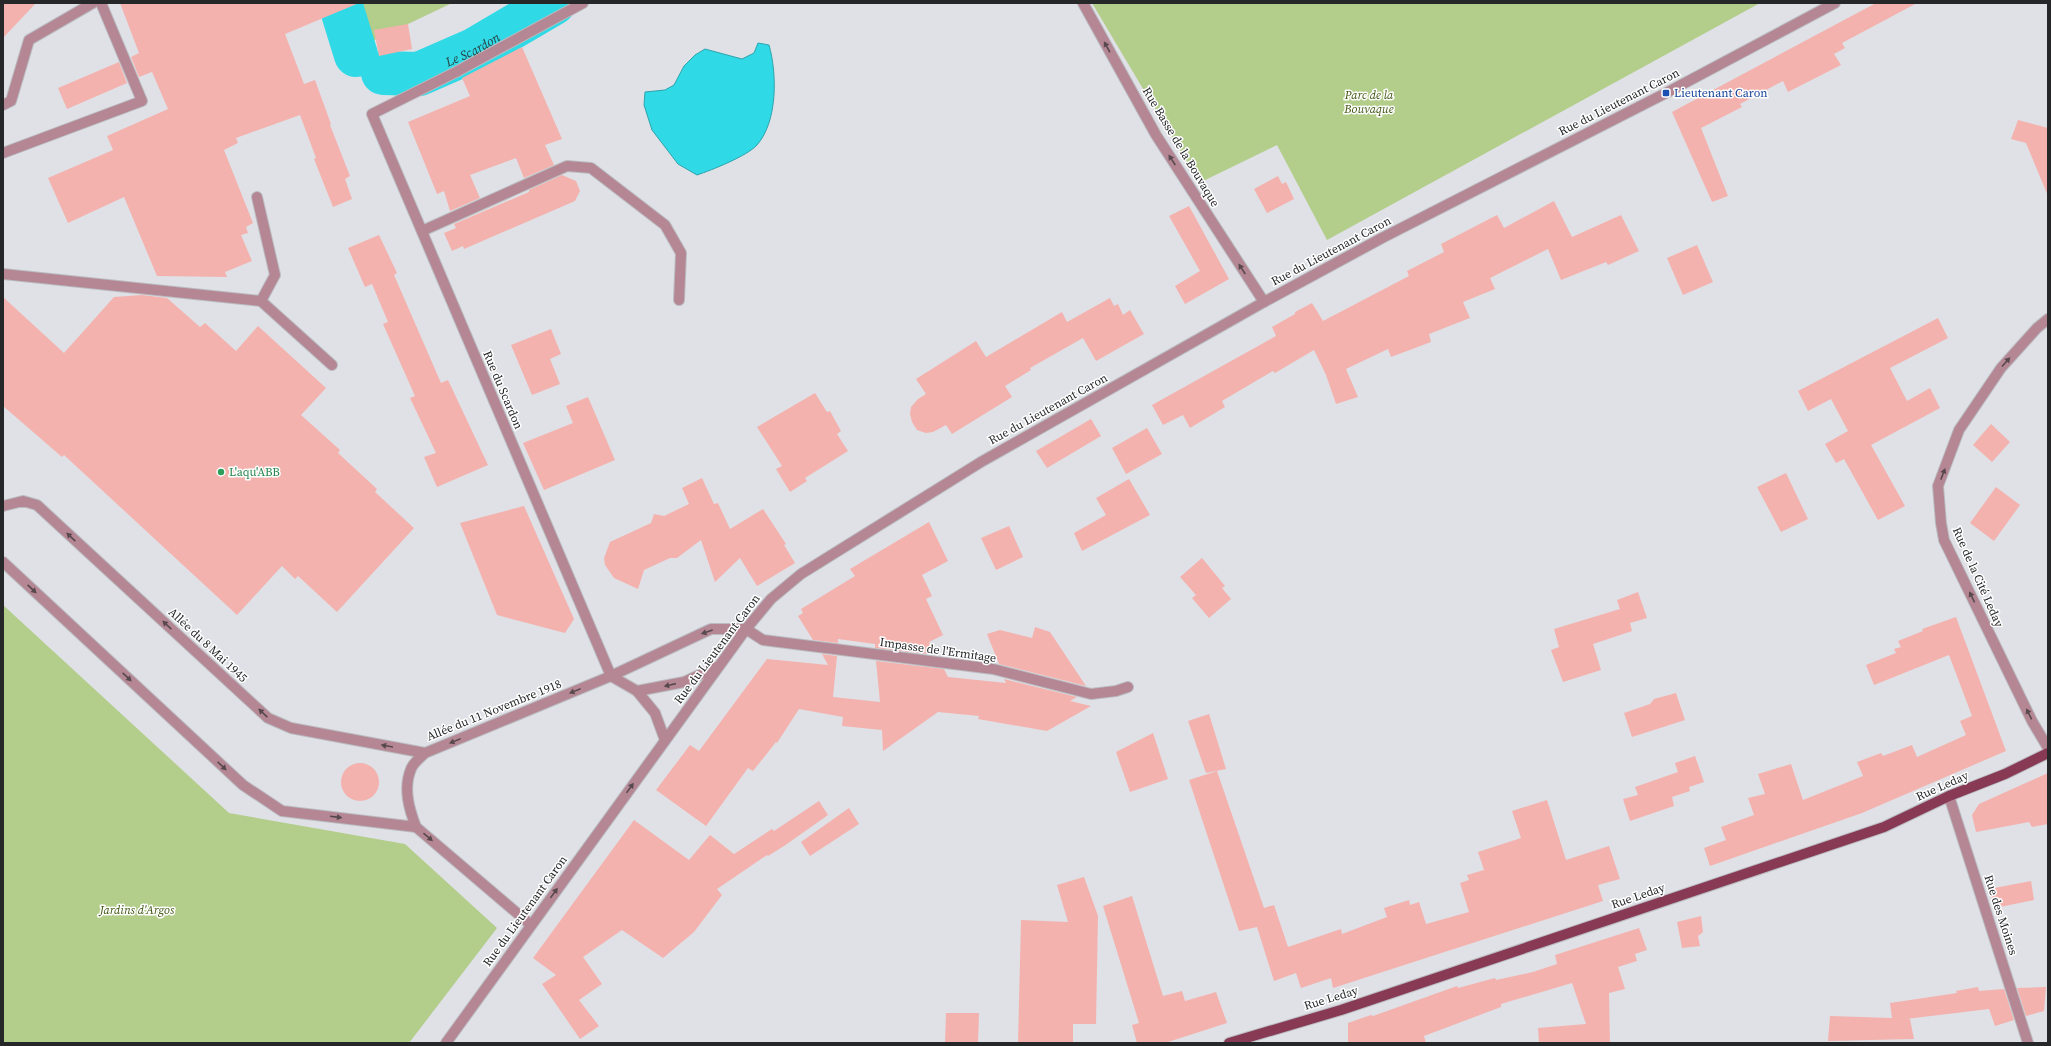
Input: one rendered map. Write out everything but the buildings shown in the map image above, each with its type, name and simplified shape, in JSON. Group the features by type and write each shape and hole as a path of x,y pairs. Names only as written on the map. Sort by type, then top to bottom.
{"main road":[{"name":"Rue Leday","path":"1229,1043 1341,1010 1884,827 1949,796 2005,774 2048,753"}],"street":[{"path":"3,105 11,101 29,40 93,3"},
{"path":"3,153 142,101 101,3"},
{"name":"Rue du Scardon","path":"583,3 456,72 372,114 611,676"},
{"name":"Rue Basse de la Bouvaque","path":"1083,3 1156,135 1264,302"},
{"name":"Rue du Lieutenant Caron","path":"446,1043 746,629 771,600 801,574 981,462 1264,302 1835,3"},
{"path":"422,230 567,166 591,168 665,225 681,253 679,300"},
{"path":"257,197 275,275 261,301"},
{"path":"3,274 261,301 332,365"},
{"name":"Rue de la Cité Leday","path":"2048,319 2037,328 2001,368 1959,430 1938,486 1944,540 2032,721 2048,748"},
{"name":"Allée du 8 Mai 1945","path":"3,506 23,501 37,505 268,718 291,728 425,753"},
{"path":"3,562 243,785 282,811 416,827"},
{"name":"Allée du 11 Novembre 1918","path":"531,925 416,827 408,807 407,785 411,768 425,753 611,676 710,629 746,629"},
{"name":"Impasse de l'Ermitage","path":"746,629 763,640 993,669 1091,694 1116,691 1128,687"},
{"path":"637,691 684,682 720,666"},
{"path":"611,676 637,691 655,713 665,740"},
{"name":"Rue des Moines","path":"1949,796 2028,1043"}],"green space":[{"path":"349,3 452,3 364,45"},
{"name":"Parc de la Bouvaque","path":"1092,3 1760,3 1327,240 1277,145 1199,183"},
{"name":"Jardins d'Argos","path":"3,605 229,813 405,844 497,928 409,1043 3,1043"}],"water":[{"path":"758,43 769,45 772,56 774,83 772,110 764,135 757,145 746,154 697,175 678,164 652,130 644,105 645,92 665,90 674,85 684,66 695,55 705,49 742,59 754,53"}],"waterway":[{"name":"Le Scardon","path":"340,3 356,55"},
{"name":"Le Scardon","path":"383,73 419,74 474,50 554,3"}],"place":[{"name":"Lieutenant Caron","path":"1666,93"},
{"name":"L'aqu'ABB","path":"221,472"}]}
